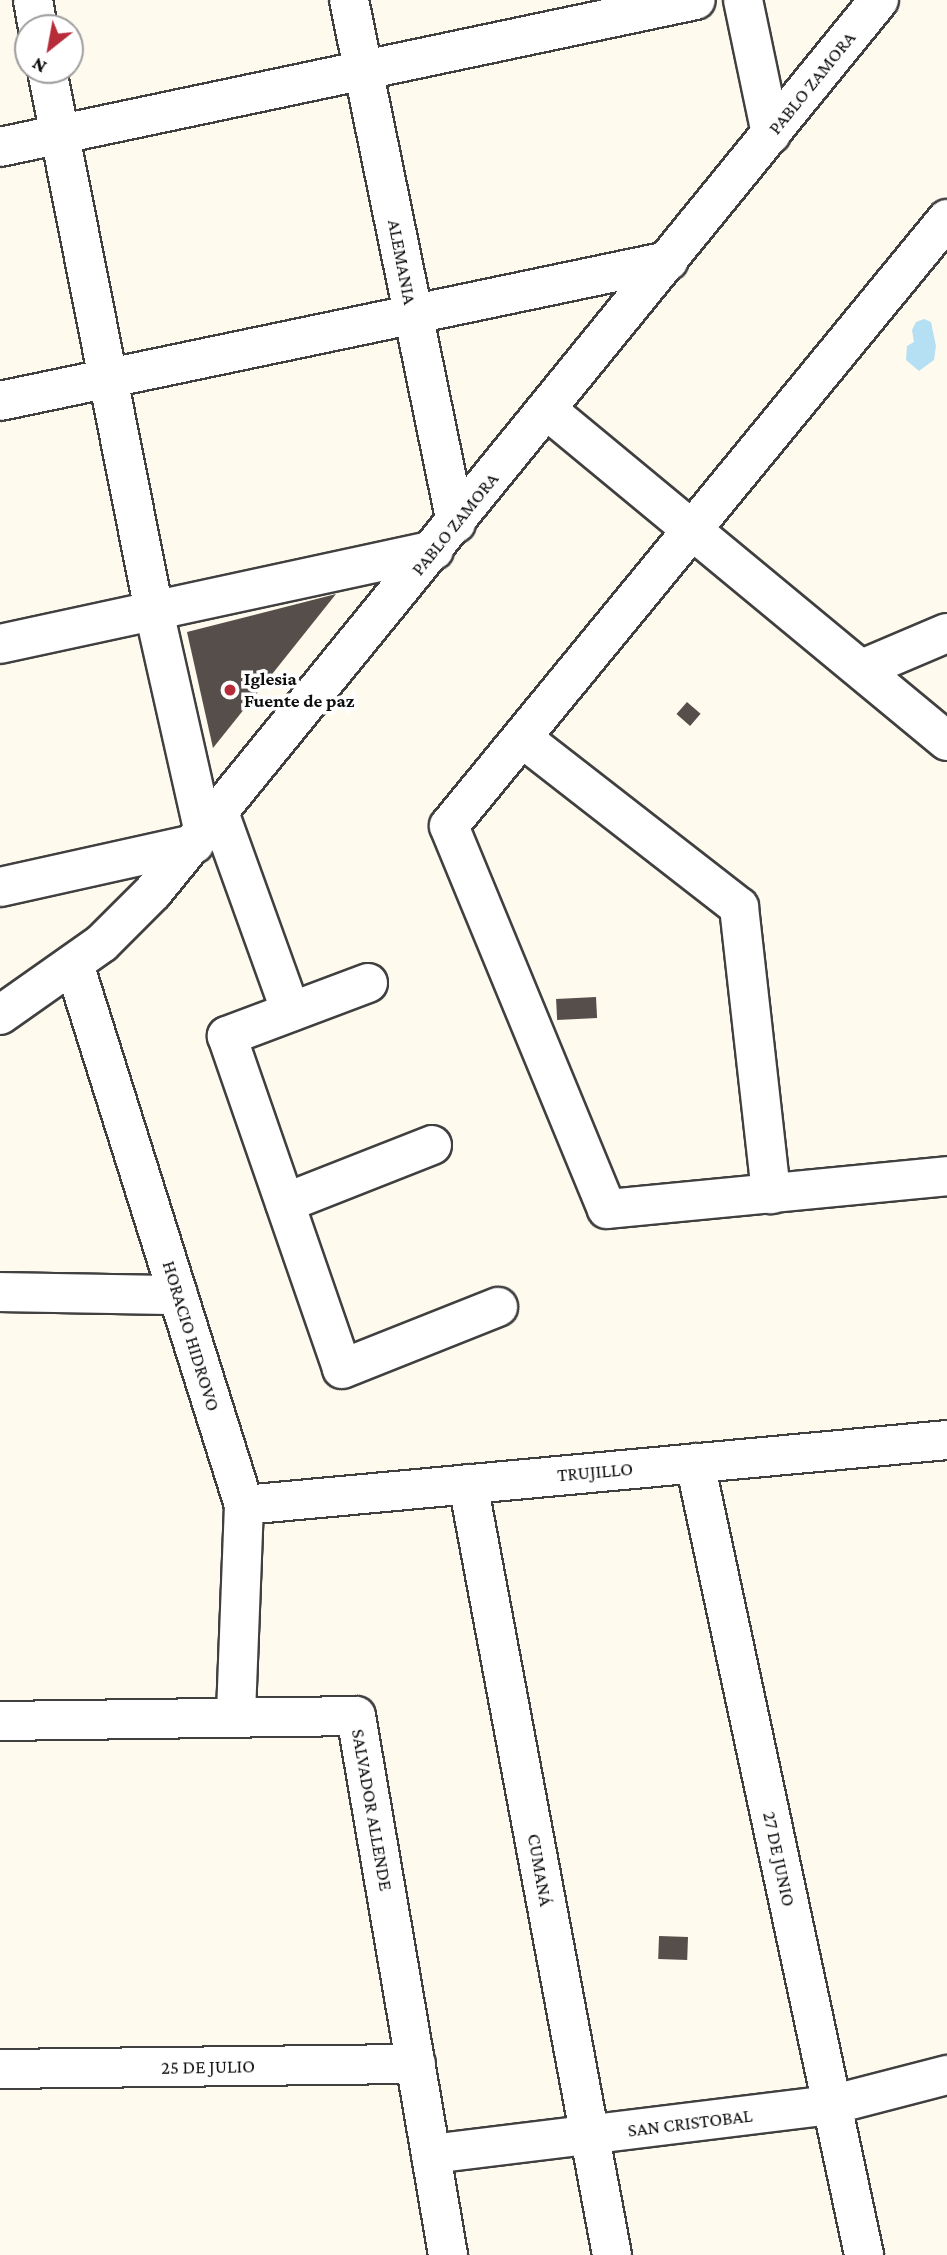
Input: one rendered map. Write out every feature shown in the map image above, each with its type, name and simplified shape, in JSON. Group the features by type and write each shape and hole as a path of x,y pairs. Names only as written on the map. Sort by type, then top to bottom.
{"street":[{"name":"ALEMANIA","path":"349,0 412,314 445,537"},
{"path":"0,147 696,0"},
{"path":"743,0 771,134"},
{"name":"PABLO ZAMORA","path":"0,1015 74,964 127,921 206,831 879,0"},
{"path":"50,84 154,611 206,831 291,1012"},
{"path":"947,219 449,826 607,1209 947,1177"},
{"path":"0,401 668,261"},
{"path":"547,410 947,741"},
{"path":"0,644 154,611 445,537"},
{"path":"862,669 947,633"},
{"path":"522,738 739,907 771,1194"},
{"path":"0,887 206,831"},
{"name":"HORACIO HIDROVO","path":"74,964 244,1505 236,1718"},
{"path":"368,983 227,1035 342,1369 498,1307"},
{"path":"285,1203 432,1145"},
{"path":"0,1292 178,1295"},
{"name":"TRUJILLO","path":"244,1505 947,1440"},
{"name":"27 DE JUNIO","path":"695,1463 863,2255"},
{"name":"CUMANÁ","path":"468,1484 612,2255"},
{"name":"SALVADOR ALLENDE","path":"0,1721 356,1716 448,2255"},
{"name":"25 DE JULIO","path":"0,2069 416,2064"},
{"name":"SAN CRISTOBAL","path":"431,2154 831,2105 947,2075"}],"water":[{"path":"924,319 931,322 936,346 934,360 919,371 906,360 907,346 914,342 912,330 916,322"}],"building":[{"name":"Iglesia Fuente de paz","path":"336,594 213,748 187,632"},
{"path":"687,702 701,714 690,726 677,714"},
{"path":"596,997 597,1018 557,1020 556,999"},
{"path":"659,1936 688,1937 687,1960 658,1959"}],"place":[{"name":"Iglesia Fuente de paz","path":"230,690"}]}
